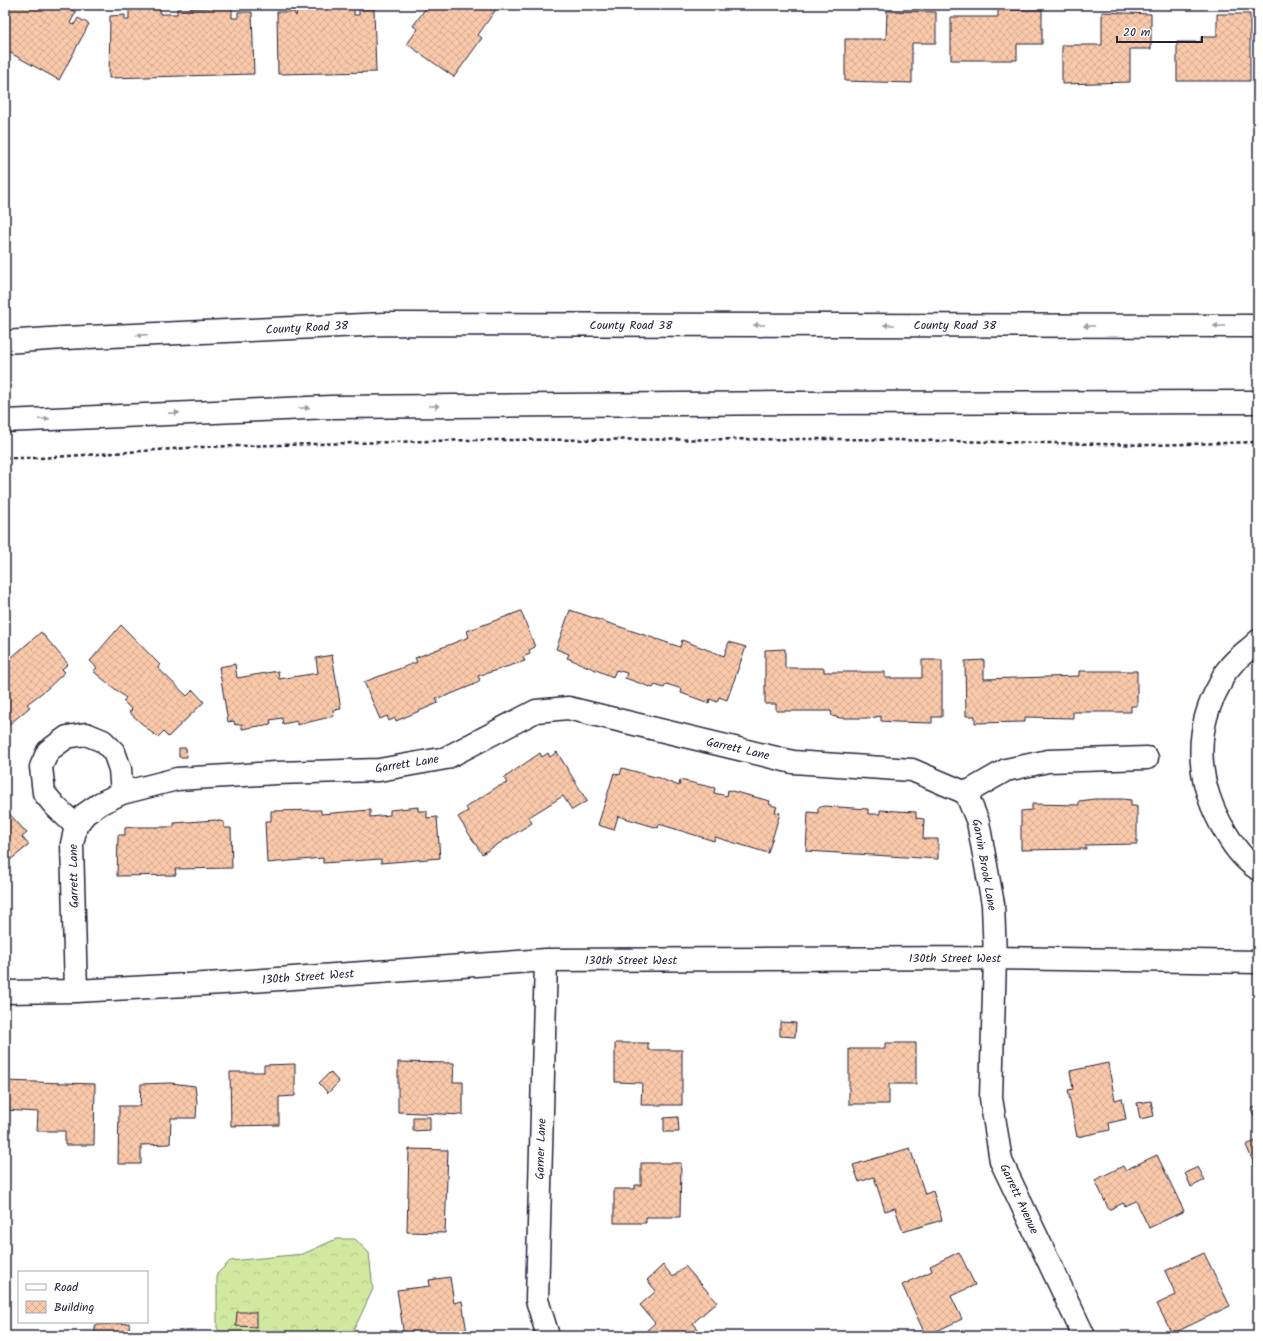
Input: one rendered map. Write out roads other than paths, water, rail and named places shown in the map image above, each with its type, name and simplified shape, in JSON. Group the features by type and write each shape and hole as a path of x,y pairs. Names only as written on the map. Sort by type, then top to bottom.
{"street":[{"name":"County Road 38","path":"5,342 385,324 1258,326"},
{"path":"5,421 331,407 792,403 1258,402"},
{"path":"1258,641 1229,667 1213,696 1205,721 1201,751 1203,776 1208,798 1219,822 1236,850 1258,869"},
{"name":"Garrett Lane","path":"76,991 72,844 76,826 85,814 101,802 122,793 177,779 276,773 379,770 446,758 536,711 568,708 793,762 912,770 966,793"},
{"path":"76,826 54,806 44,793 41,767 48,751 67,736 86,734 102,741 114,752 120,769 122,793"},
{"path":"966,793 1006,770 1048,761 1146,758"},
{"name":"Garvin Brook Lane","path":"966,793 978,822 993,904 995,958"},
{"name":"130th Street West","path":"5,992 76,991 239,982 546,960 995,958 1258,962"},
{"name":"Garrett Avenue","path":"995,958 991,1098 1001,1161 1084,1336"},
{"name":"Garner Lane","path":"546,960 537,1300 548,1336"}]}
